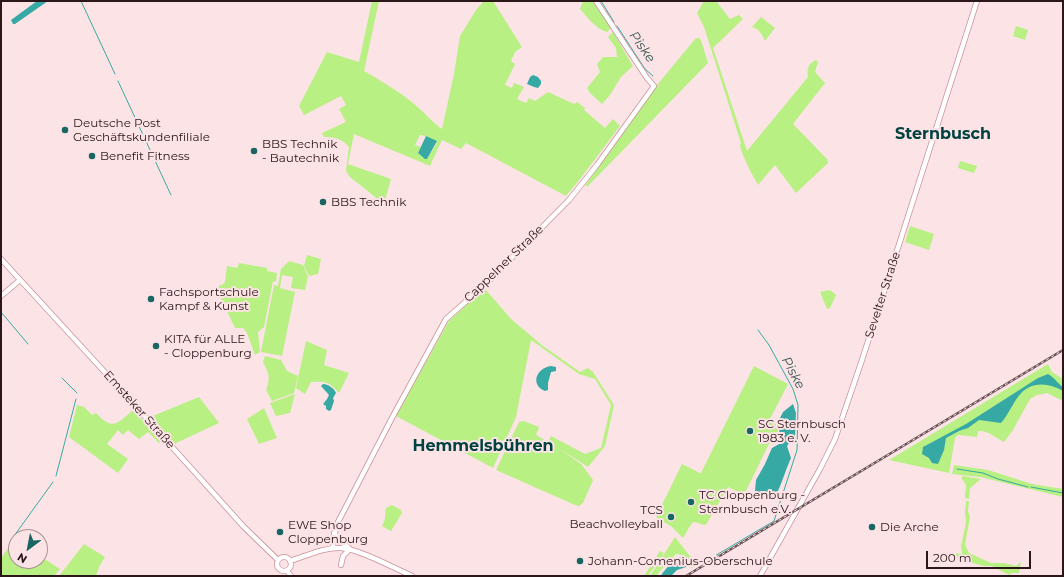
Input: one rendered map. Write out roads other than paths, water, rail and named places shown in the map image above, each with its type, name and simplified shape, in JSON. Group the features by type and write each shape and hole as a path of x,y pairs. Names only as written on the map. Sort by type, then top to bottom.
{"street":[{"name":"Cappelner Straße","path":"333,548 334,534 338,522 446,319 493,277 569,200 597,165 654,86 647,78 596,1"},
{"name":"Sevelter Straße","path":"760,576 820,469 835,439 977,1"},
{"name":"Emsteker Straße","path":"1,259 118,386 243,526 278,560 278,568 283,572 287,571 291,576"},
{"path":"1,296 20,280"},
{"path":"334,534 351,550 412,576"},
{"path":"278,560 285,558 290,561 333,548 351,550"},
{"path":"341,565 342,556 351,550"},
{"path":"287,571 290,568 290,561"}],"water":[{"path":"37,1 48,1 13,24 11,20"},
{"path":"533,75 538,77 541,81 538,88 527,84 530,77"},
{"path":"426,136 437,141 427,159 425,159 418,153"},
{"path":"551,366 556,367 556,371 551,372 548,390 545,391 540,388 536,381 542,370"},
{"path":"1048,374 1063,387 1063,391 1045,385 1028,388 1018,397 1001,423 979,420 968,428 946,438 944,450 938,464 932,463 929,458 922,454 923,447 966,424 1038,378"},
{"path":"323,384 334,389 336,393 333,398 334,401 331,410 329,411 323,404 329,395 321,386"},
{"path":"793,404 796,413 795,436 787,446 791,458 775,497 763,495 755,491 756,480 772,448 781,443 778,422 783,412"},
{"path":"680,557 686,567 677,570 671,576 661,576 669,565"}],"waterway":[{"path":"81,1 115,74"},
{"name":"Piske","path":"601,1 614,22"},
{"name":"Piske","path":"617,26 645,69 653,76"},
{"path":"118,81 171,195"},
{"path":"1,312 28,344"},
{"name":"Piske","path":"713,557 774,521 797,450 798,405 793,389 769,345 758,330"},
{"path":"62,378 77,393"},
{"path":"56,476 76,399"},
{"path":"957,469 983,473 998,479 1028,487"},
{"path":"19,529 53,482"},
{"path":"1031,487 1063,493"}],"railway":[{"path":"686,576 1063,350"}],"place":[{"name":"Deutsche Post Geschäftskundenfiliale","path":"65,130"},
{"name":"BBS Technik - Bautechnik","path":"254,151"},
{"name":"Benefit Fitness","path":"92,156"},
{"name":"BBS Technik","path":"323,202"},
{"name":"Fachsportschule Kampf & Kunst","path":"151,299"},
{"name":"KITA für ALLE - Cloppenburg","path":"156,346"},
{"name":"SC Sternbusch 1983 e. V.","path":"750,431"},
{"name":"TC Cloppenburg - Sternbusch e.V.","path":"691,502"},
{"name":"TCS Beachvolleyball","path":"671,517"},
{"name":"Die Arche","path":"872,527"},
{"name":"EWE Shop Cloppenburg","path":"280,532"},
{"name":"Johann-Comenius-Oberschule","path":"580,561"}],"district":[{"name":"Sternbusch","path":"943,134"},
{"name":"Hemmelsbühren","path":"483,446"}]}
